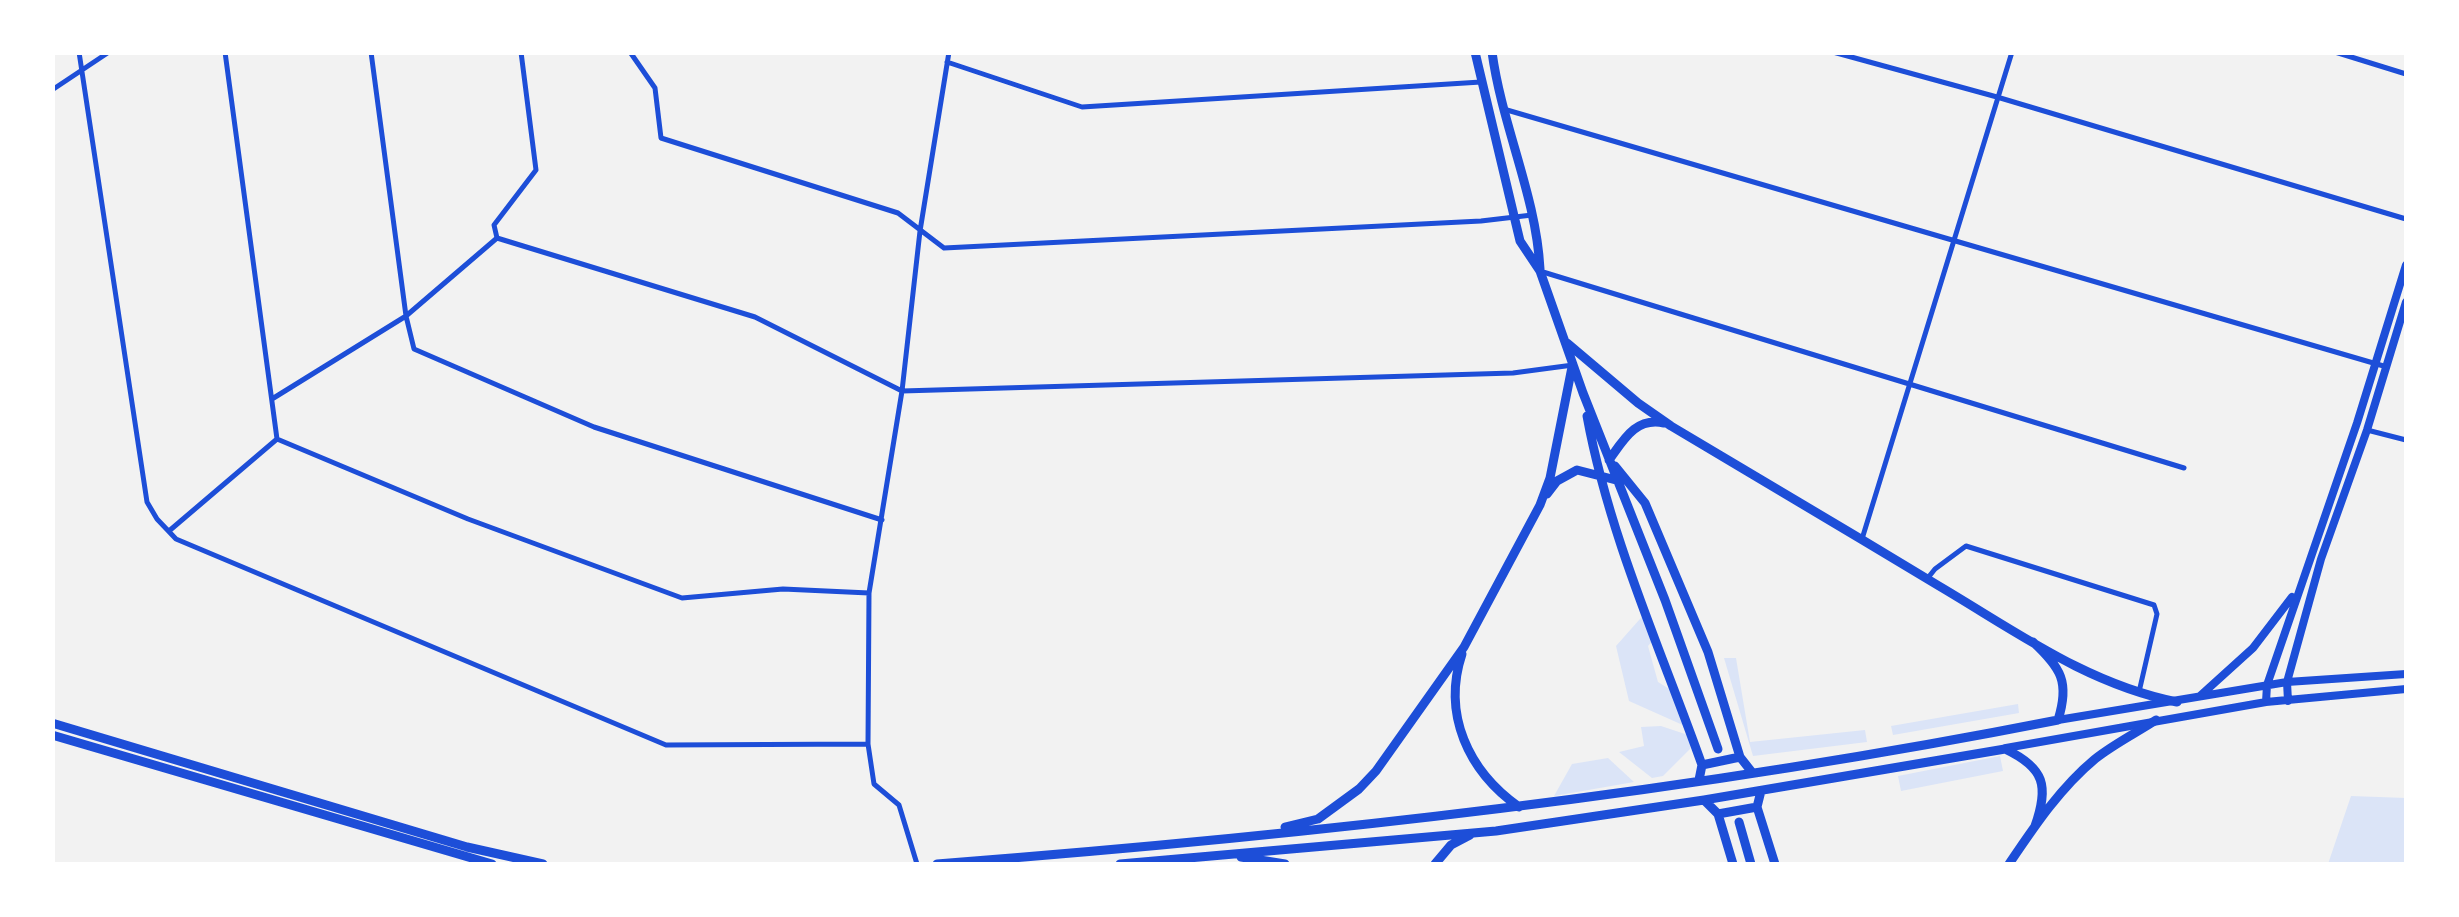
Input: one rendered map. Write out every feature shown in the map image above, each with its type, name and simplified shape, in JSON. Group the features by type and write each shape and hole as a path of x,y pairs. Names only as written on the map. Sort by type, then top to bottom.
{"highway":[{"path":"1474,52 1520,241 1540,272 1718,749"},
{"path":"1492,52 1538,235 1540,272"},
{"path":"1566,343 1671,426 2033,642 2105,682 2178,702"},
{"path":"1243,836 1318,818 1359,790 1464,647 1540,505 1550,478 1573,365"},
{"path":"1583,393 1597,473 1702,765 1699,780"},
{"path":"1610,460 1637,426 1659,421 1671,426"},
{"path":"1610,460 1645,502 1708,652 1740,757 1751,771"},
{"path":"1540,505 1567,474 1577,470 1616,480"},
{"path":"937,864 1519,806 1961,739 2058,720 2064,692 2060,673 2033,642"},
{"path":"1464,647 1453,694 1457,720 1477,766 1502,795 1519,806"},
{"path":"2010,864 2034,826 2076,777 2098,757 2156,720"},
{"path":"52,724 468,847 542,864"},
{"path":"52,736 492,864"},
{"path":"1120,864 1212,860 1229,855 1475,832 1704,800 2005,748 2026,759 2043,786 2045,798 2034,826"},
{"path":"1702,765 1740,757"},
{"path":"1761,790 1757,807 1775,864"},
{"path":"1704,800 1718,814 1734,864"},
{"path":"1718,814 1757,807"},
{"path":"1739,822 1751,864"},
{"path":"1435,864 1451,845 1475,832"},
{"path":"1229,855 1285,864"}],"main road":[{"path":"2266,702 2266,685 2357,423 2406,265"},
{"path":"2288,700 2288,682 2321,560 2367,430 2406,302"},
{"path":"2196,699 2253,648 2300,584"},
{"path":"2058,720 2288,682 2406,674"},
{"path":"2005,748 2266,702 2406,690"}],"street":[{"path":"79,52 147,502 169,532 190,547 666,745 868,744"},
{"path":"52,90 109,52"},
{"path":"226,52 277,439"},
{"path":"371,52 406,316 414,349 594,427 882,520"},
{"path":"497,238 494,225 536,170 521,52"},
{"path":"630,52 655,88 661,138 898,213 944,248 1514,219 1532,214"},
{"path":"917,864 899,804 874,784 868,744 869,593 902,391 920,231 949,52"},
{"path":"1833,52 2406,218"},
{"path":"1862,539 2012,52"},
{"path":"2334,52 2406,74"},
{"path":"946,62 1082,107 1481,82"},
{"path":"1504,109 2387,367"},
{"path":"272,399 406,316 497,238"},
{"path":"497,238 755,317 902,391 1514,373 1573,365"},
{"path":"1540,272 2184,468"},
{"path":"2367,430 2406,440"},
{"path":"169,532 277,439"},
{"path":"277,439 468,519 682,598 783,590 869,593"},
{"path":"1928,578 1935,568 1966,546 2154,605 2157,614 2138,694"}],"shaded area":[{"path":"1647,611 1655,638 1648,646 1658,682 1671,690 1685,726 1629,701 1616,646"},
{"path":"1724,658 1736,658 1750,742 1865,730 1867,742 1753,756"},
{"path":"2018,704 2019,713 1893,735 1891,726"},
{"path":"1661,726 1691,736 1690,749 1663,776 1652,778 1619,752 1644,746 1641,727"},
{"path":"2000,756 2003,771 1901,791 1898,776"},
{"path":"1608,758 1634,782 1554,796 1572,764"},
{"path":"2351,796 2406,798 2406,864 2328,864"}]}
